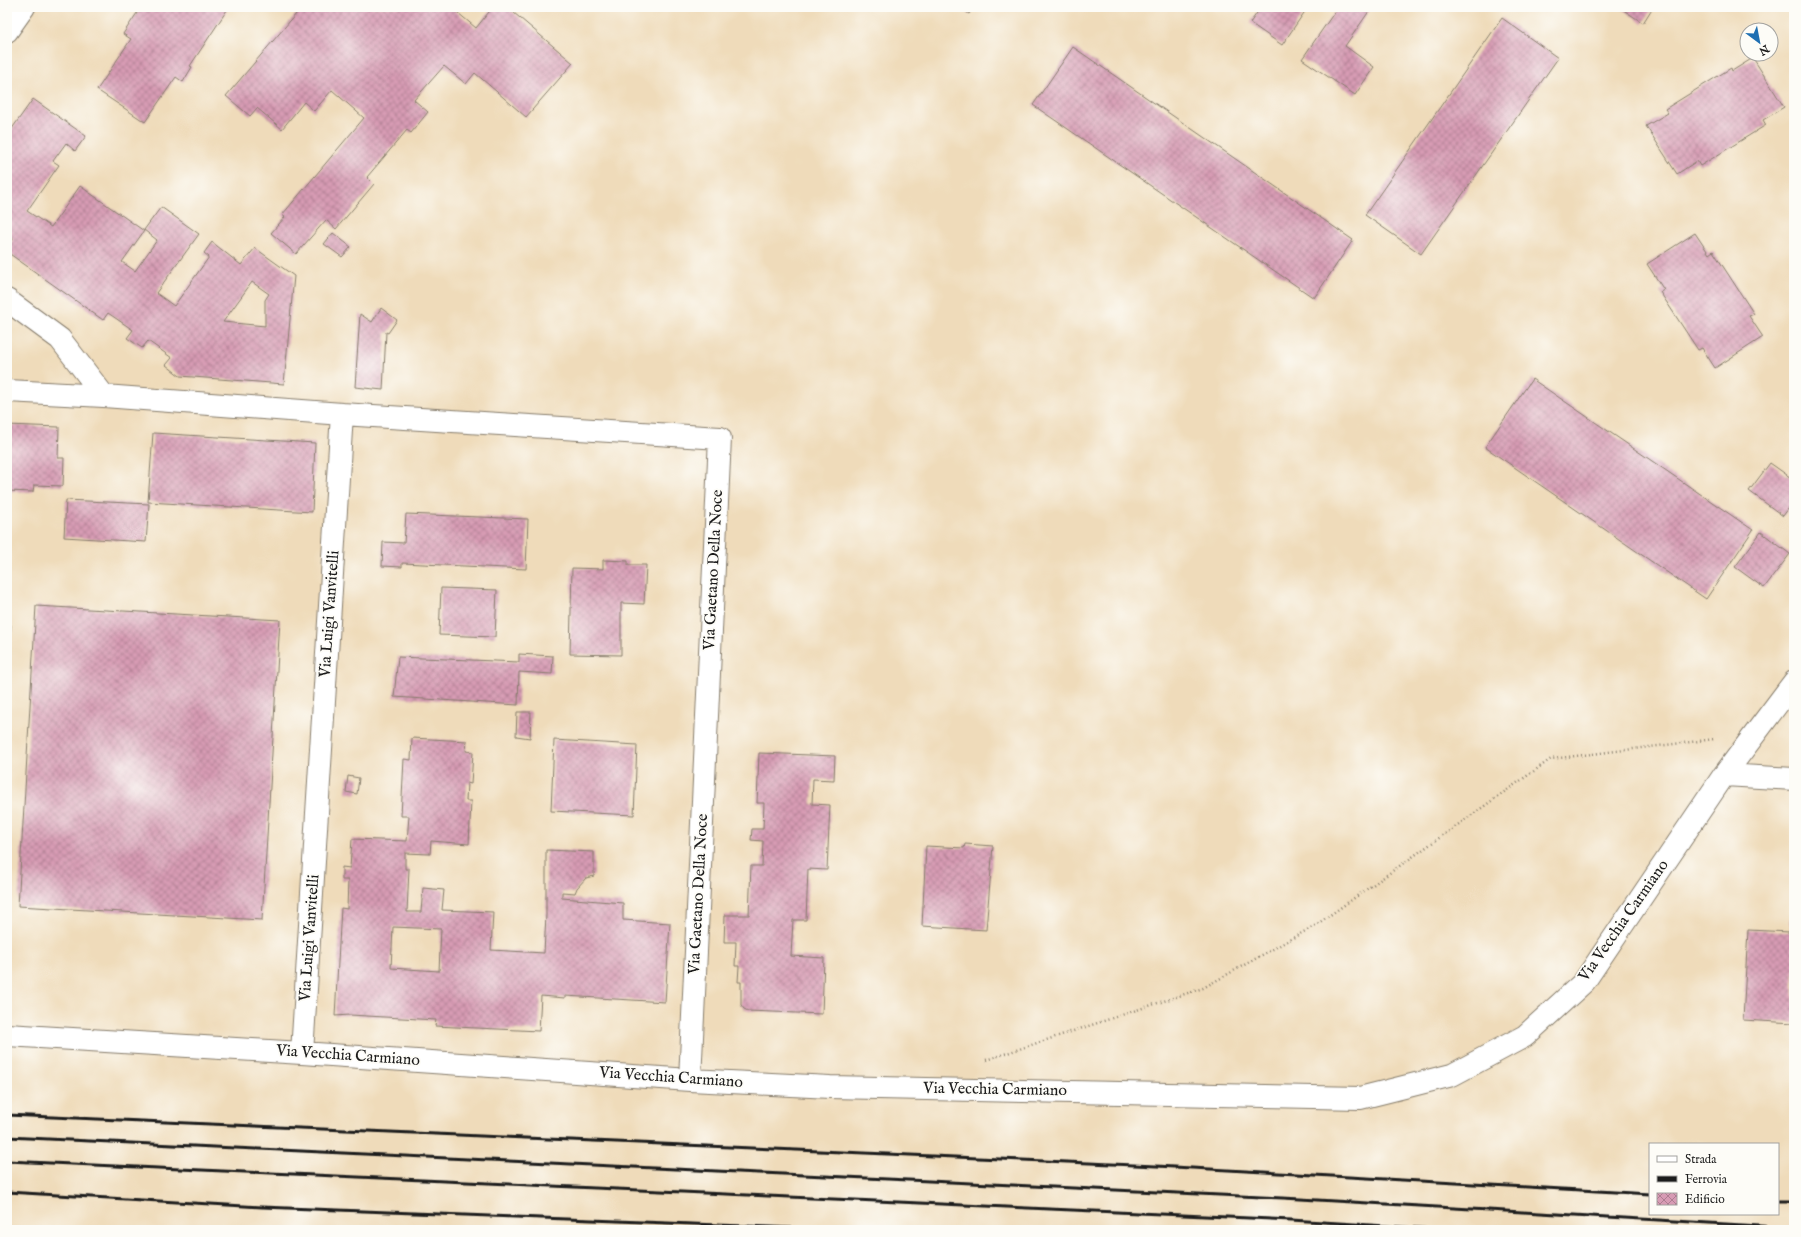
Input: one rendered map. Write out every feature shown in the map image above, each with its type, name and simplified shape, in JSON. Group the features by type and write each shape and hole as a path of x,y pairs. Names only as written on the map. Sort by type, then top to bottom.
{"street":[{"path":"7,31 24,7"},
{"path":"7,300 60,339 104,396"},
{"path":"7,391 104,396 342,414"},
{"name":"Via Luigi Vanvitelli","path":"302,1052 342,414"},
{"name":"Via Gaetano Della Noce","path":"342,414 720,438 690,1080"},
{"name":"Via Vecchia Carmiano","path":"7,1035 302,1052 690,1080 830,1088 1360,1098 1452,1075 1525,1036 1584,982 1724,775 1794,682"},
{"path":"1724,775 1794,779"}],"path":[{"path":"984,1061 1203,988 1316,925 1551,758 1710,739 1753,736"}],"building":[{"path":"141,7 229,7 190,66 192,67 183,82 176,77 145,122 97,90 131,39 123,34"},
{"path":"302,7 451,7 476,28 493,7 507,7 573,63 526,117 475,73 466,84 444,66 414,100 428,112 411,133 407,130 367,177 374,184 336,229 326,220 296,254 271,233 285,217 282,215 364,118 332,90 314,111 304,102 282,129 257,108 250,116 226,96"},
{"path":"959,7 974,7 969,14"},
{"path":"1261,7 1308,7 1282,45 1250,23"},
{"path":"1338,7 1372,7 1345,46 1374,67 1355,95 1302,59"},
{"path":"1619,7 1653,7 1643,23"},
{"path":"1502,18 1558,58 1421,254 1365,215"},
{"path":"1073,47 1353,240 1314,298 1033,105"},
{"path":"1747,62 1756,62 1784,107 1763,120 1766,125 1700,166 1697,161 1677,174 1646,126 1668,113 1665,109 1731,68 1732,71"},
{"path":"33,99 86,136 75,151 66,143 53,161 59,165 27,211 51,227 80,186 144,231 122,262 135,271 157,240 144,230 161,207 199,234 156,293 174,306 209,257 204,253 212,242 241,265 255,248 294,276 284,384 180,376 166,365 172,358 148,341 142,348 127,338 133,330 108,313 103,320 7,252 7,248 13,239 7,234 7,127 11,130","holes":["252,282 269,294 265,300 265,326 223,322"]},
{"path":"333,233 351,247 342,257 324,244"},
{"path":"1695,233 1709,254 1713,251 1754,314 1749,316 1763,337 1715,368 1702,348 1698,350 1660,292 1664,290 1647,264"},
{"path":"381,308 397,320 388,333 386,332 383,390 355,387 360,314 372,322"},
{"path":"1532,379 1753,530 1706,599 1485,447"},
{"path":"7,425 59,427 58,458 64,458 63,486 34,485 33,492 7,491"},
{"path":"153,433 315,443 312,512 148,502"},
{"path":"1770,463 1794,480 1794,501 1783,516 1749,491"},
{"path":"66,500 149,504 146,542 64,537"},
{"path":"406,514 528,519 526,569 402,563 402,567 382,566 383,542 404,543"},
{"path":"1761,532 1790,554 1764,588 1735,567"},
{"path":"603,560 628,561 628,565 646,565 644,604 621,603 621,655 570,654 572,568 603,569"},
{"path":"441,588 497,590 495,637 439,635"},
{"path":"36,606 280,620 262,920 18,906"},
{"path":"7,625 11,625 8,668 7,668"},
{"path":"519,654 553,656 552,674 519,672 518,705 394,697 398,657 519,662"},
{"path":"517,712 531,712 530,738 516,736"},
{"path":"412,738 467,741 466,751 473,752 471,784 467,783 466,801 471,801 469,844 431,841 430,854 405,853 405,869 409,869 407,912 421,912 423,888 444,890 442,910 493,912 491,950 544,953 546,915 546,850 594,852 594,876 586,878 577,888 575,893 562,892 562,898 623,903 623,920 670,923 665,1002 541,996 539,1031 435,1026 436,1020 350,1015 335,1016 341,908 347,909 348,880 342,880 342,867 350,868 352,839 407,841 409,816 401,816 404,759 411,760","holes":["393,927 441,929 439,971 391,968"]},
{"path":"554,740 637,745 634,815 551,811"},
{"path":"759,753 835,756 834,780 813,779 812,804 830,805 827,870 808,869 806,920 793,920 791,956 824,958 822,1014 748,1011 744,1009 741,1005 741,982 738,982 739,966 735,966 736,942 724,942 725,915 749,915 751,866 762,866 763,841 751,840 752,829 763,829 764,803 757,803"},
{"path":"348,776 359,778 357,794 346,792"},
{"path":"965,844 993,846 986,930 922,926 926,846 964,848"},
{"path":"1793,880 1794,1023 1743,1020 1748,930 1790,932"}],"railway":[{"path":"7,1115 1156,1166 1649,1194"},
{"path":"7,1137 1283,1198 1794,1228"},
{"path":"7,1161 1291,1220 1450,1230"},
{"path":"7,1192 262,1207 844,1230"},
{"path":"1779,1202 1794,1202"}]}
